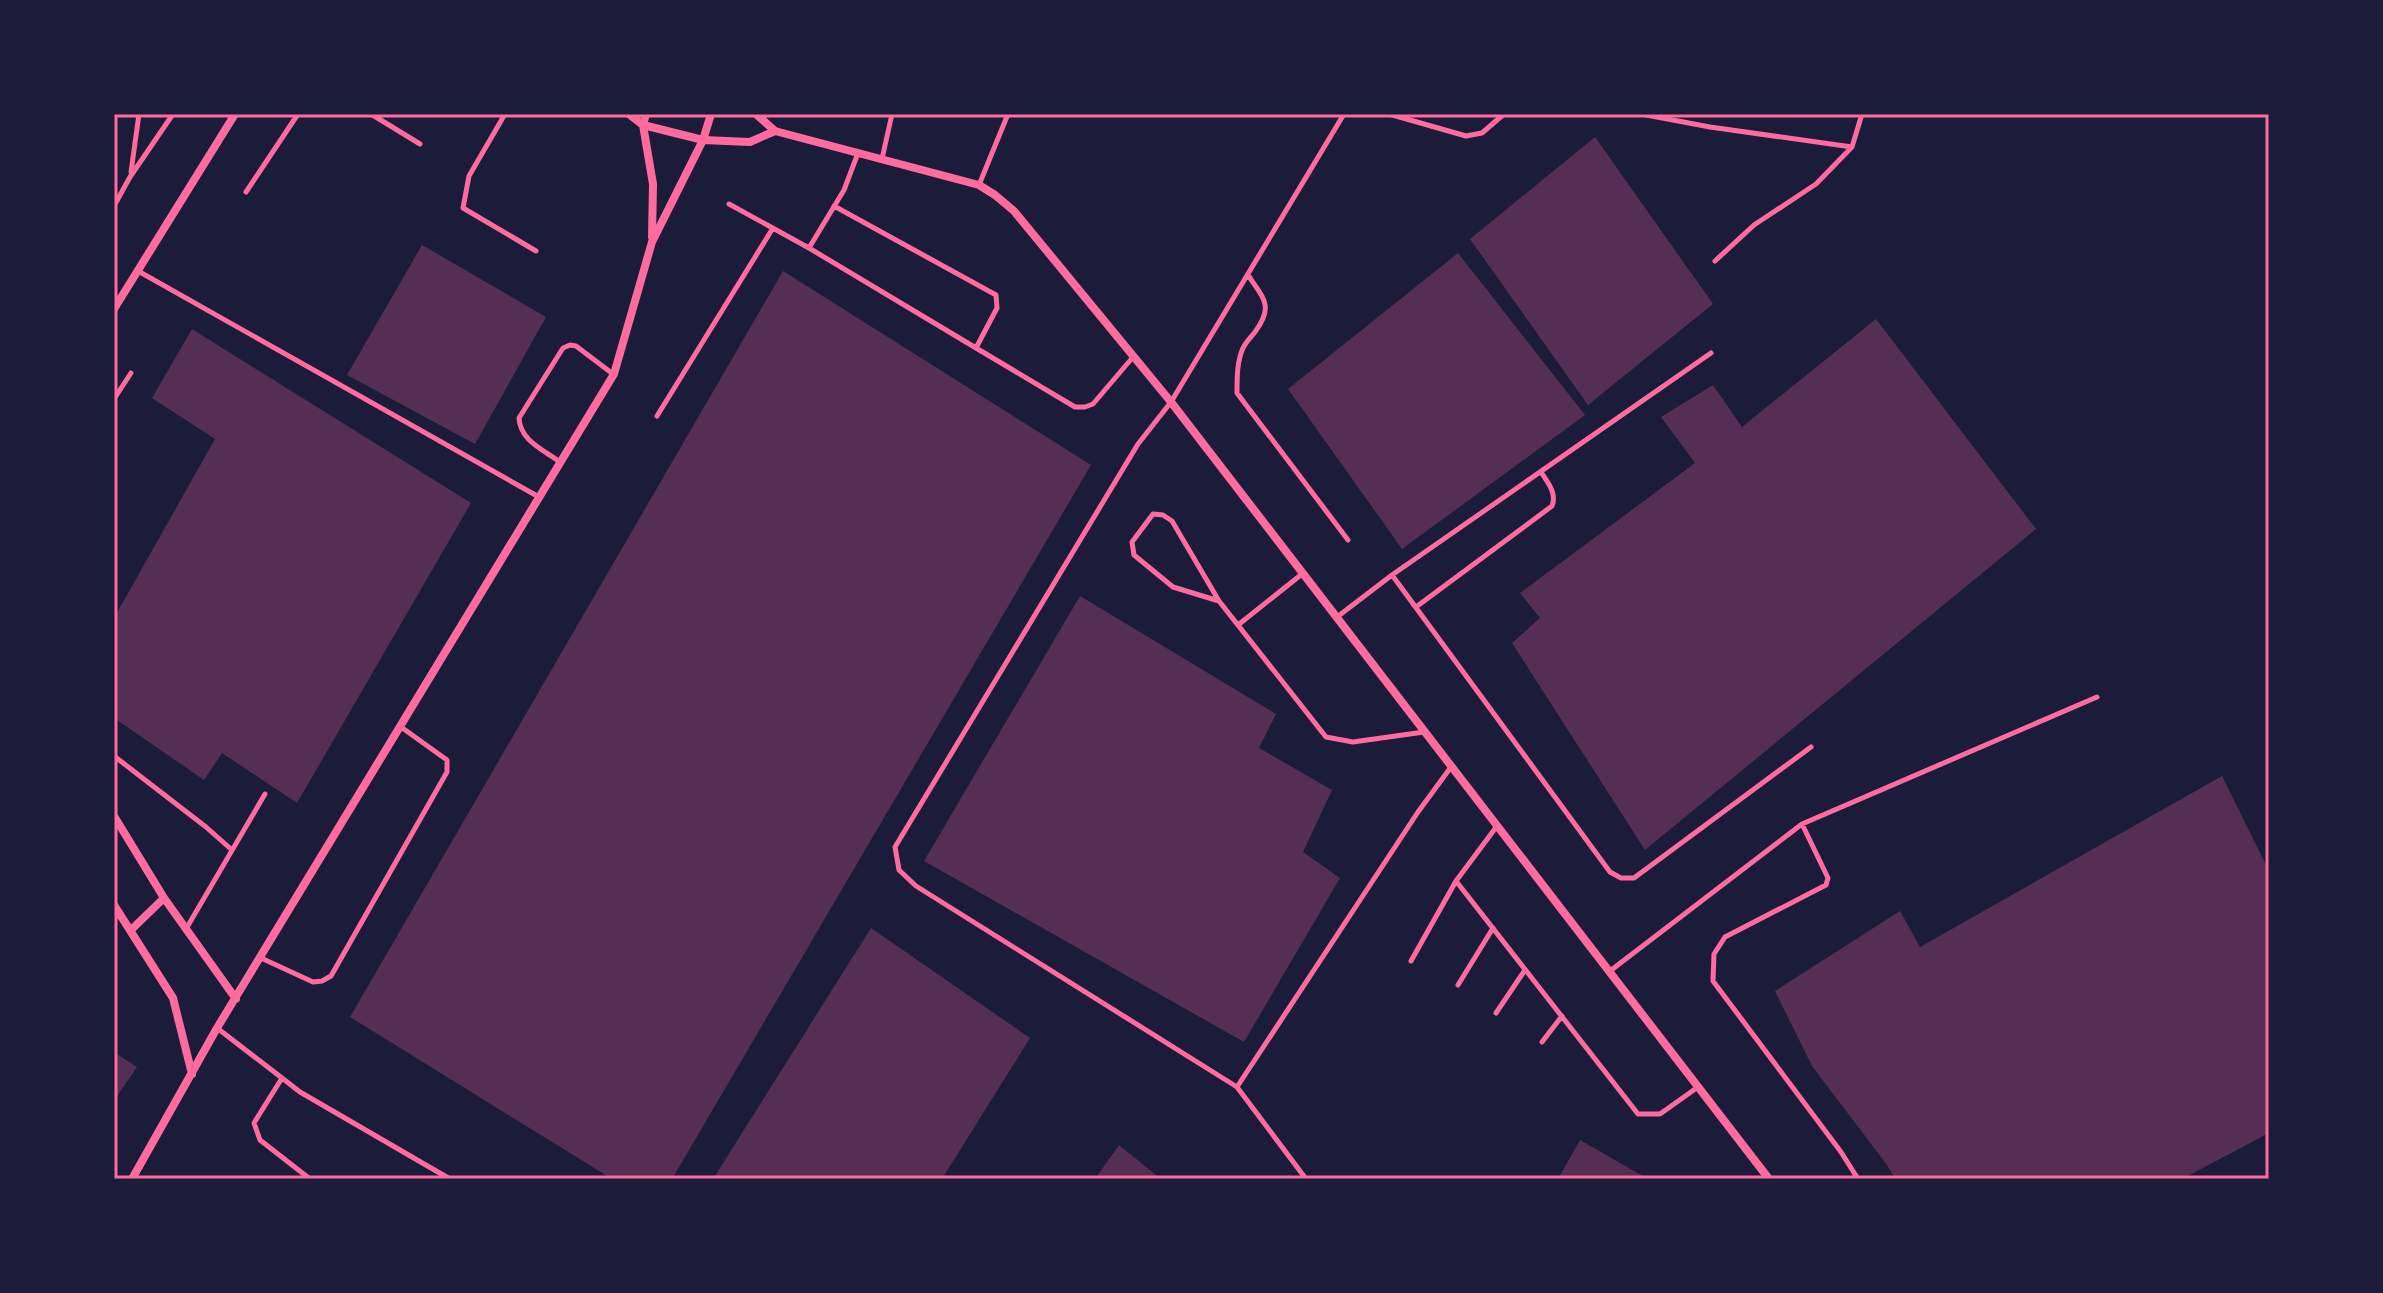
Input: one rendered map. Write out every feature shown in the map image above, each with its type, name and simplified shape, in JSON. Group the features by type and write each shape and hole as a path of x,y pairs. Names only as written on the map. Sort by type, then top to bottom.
{"street":[{"path":"114,309 235,114"},
{"path":"629,114 643,125 703,140 750,142 775,131"},
{"path":"646,114 643,125 653,184 652,242"},
{"path":"132,1179 217,1028 614,374 652,242 703,140 711,114"},
{"path":"756,114 775,131 979,185 1014,211 1171,402 1769,1179"},
{"path":"114,816 164,898 236,999"},
{"path":"131,930 164,898"},
{"path":"114,905 173,998 192,1074"}],"lane":[{"path":"130,177 139,114"},
{"path":"114,206 173,114"},
{"path":"246,192 298,114"},
{"path":"371,114 420,144"},
{"path":"505,114 469,176 463,208 536,251"},
{"path":"882,159 892,114"},
{"path":"979,185 1008,114"},
{"path":"1306,1179 1237,1087 916,886 899,870 895,847 1138,444 1171,402 1344,114"},
{"path":"1389,114 1466,136 1482,133 1504,114"},
{"path":"1641,114 1852,147"},
{"path":"1715,261 1754,225 1816,184 1852,147 1862,114"},
{"path":"809,248 844,190 859,152"},
{"path":"729,204 809,248 1075,407 1093,404 1133,357"},
{"path":"834,206 996,295 997,308 976,348"},
{"path":"657,416 773,228"},
{"path":"138,271 540,497"},
{"path":"1248,275 1266,302 1266,311 1264,320 1243,347 1237,393 1348,540"},
{"path":"561,462 525,437 519,418 563,348 576,346 614,374"},
{"path":"1336,618 1392,575 1711,353"},
{"path":"114,399 131,373"},
{"path":"1416,607 1552,506 1555,499 1541,472"},
{"path":"1219,601 1173,587 1134,555 1132,542 1153,514 1163,515 1172,521 1219,601 1326,737 1353,742 1424,732"},
{"path":"1238,625 1302,574"},
{"path":"1392,575 1610,872 1621,878 1634,878 1811,747"},
{"path":"1609,972 1802,824 2097,697"},
{"path":"261,958 313,982 331,976 447,772 447,760 401,727"},
{"path":"114,756 232,850"},
{"path":"1237,1087 1418,812 1451,767"},
{"path":"186,929 265,794"},
{"path":"1802,824 1828,878 1826,885 1725,937 1714,954 1713,981 1858,1179"},
{"path":"1411,961 1456,881 1497,826"},
{"path":"1456,881 1638,1114 1660,1114 1698,1087"},
{"path":"1458,985 1493,928"},
{"path":"1496,1013 1525,970"},
{"path":"1542,1042 1562,1016"},
{"path":"217,1028 300,1092 450,1179"},
{"path":"282,1078 254,1123 255,1132 260,1140 310,1179"}],"building":[{"path":"1595,137 1713,304 1588,405 1470,239"},
{"path":"422,245 546,317 475,444 347,375"},
{"path":"1458,253 1585,415 1402,549 1288,389"},
{"path":"783,271 1091,465 672,1179 612,1179 350,1017"},
{"path":"1876,319 2036,529 1645,850 1512,643 1540,618 1520,593 1695,463 1661,417 1713,385 1742,427"},
{"path":"192,329 471,503 297,803 222,753 204,780 114,718 114,618 215,439 152,398"},
{"path":"1080,596 1276,714 1259,748 1332,790 1303,852 1340,878 1244,1042 924,861"},
{"path":"2222,776 2269,871 2269,1133 2182,1179 1895,1179 1812,1066 1775,991 1900,911 1920,947"},
{"path":"871,928 1030,1038 942,1179 713,1179"},
{"path":"114,1052 137,1067 114,1101"},
{"path":"1580,1140 1648,1179 1558,1179"},
{"path":"1119,1145 1161,1179 1095,1179"}]}
